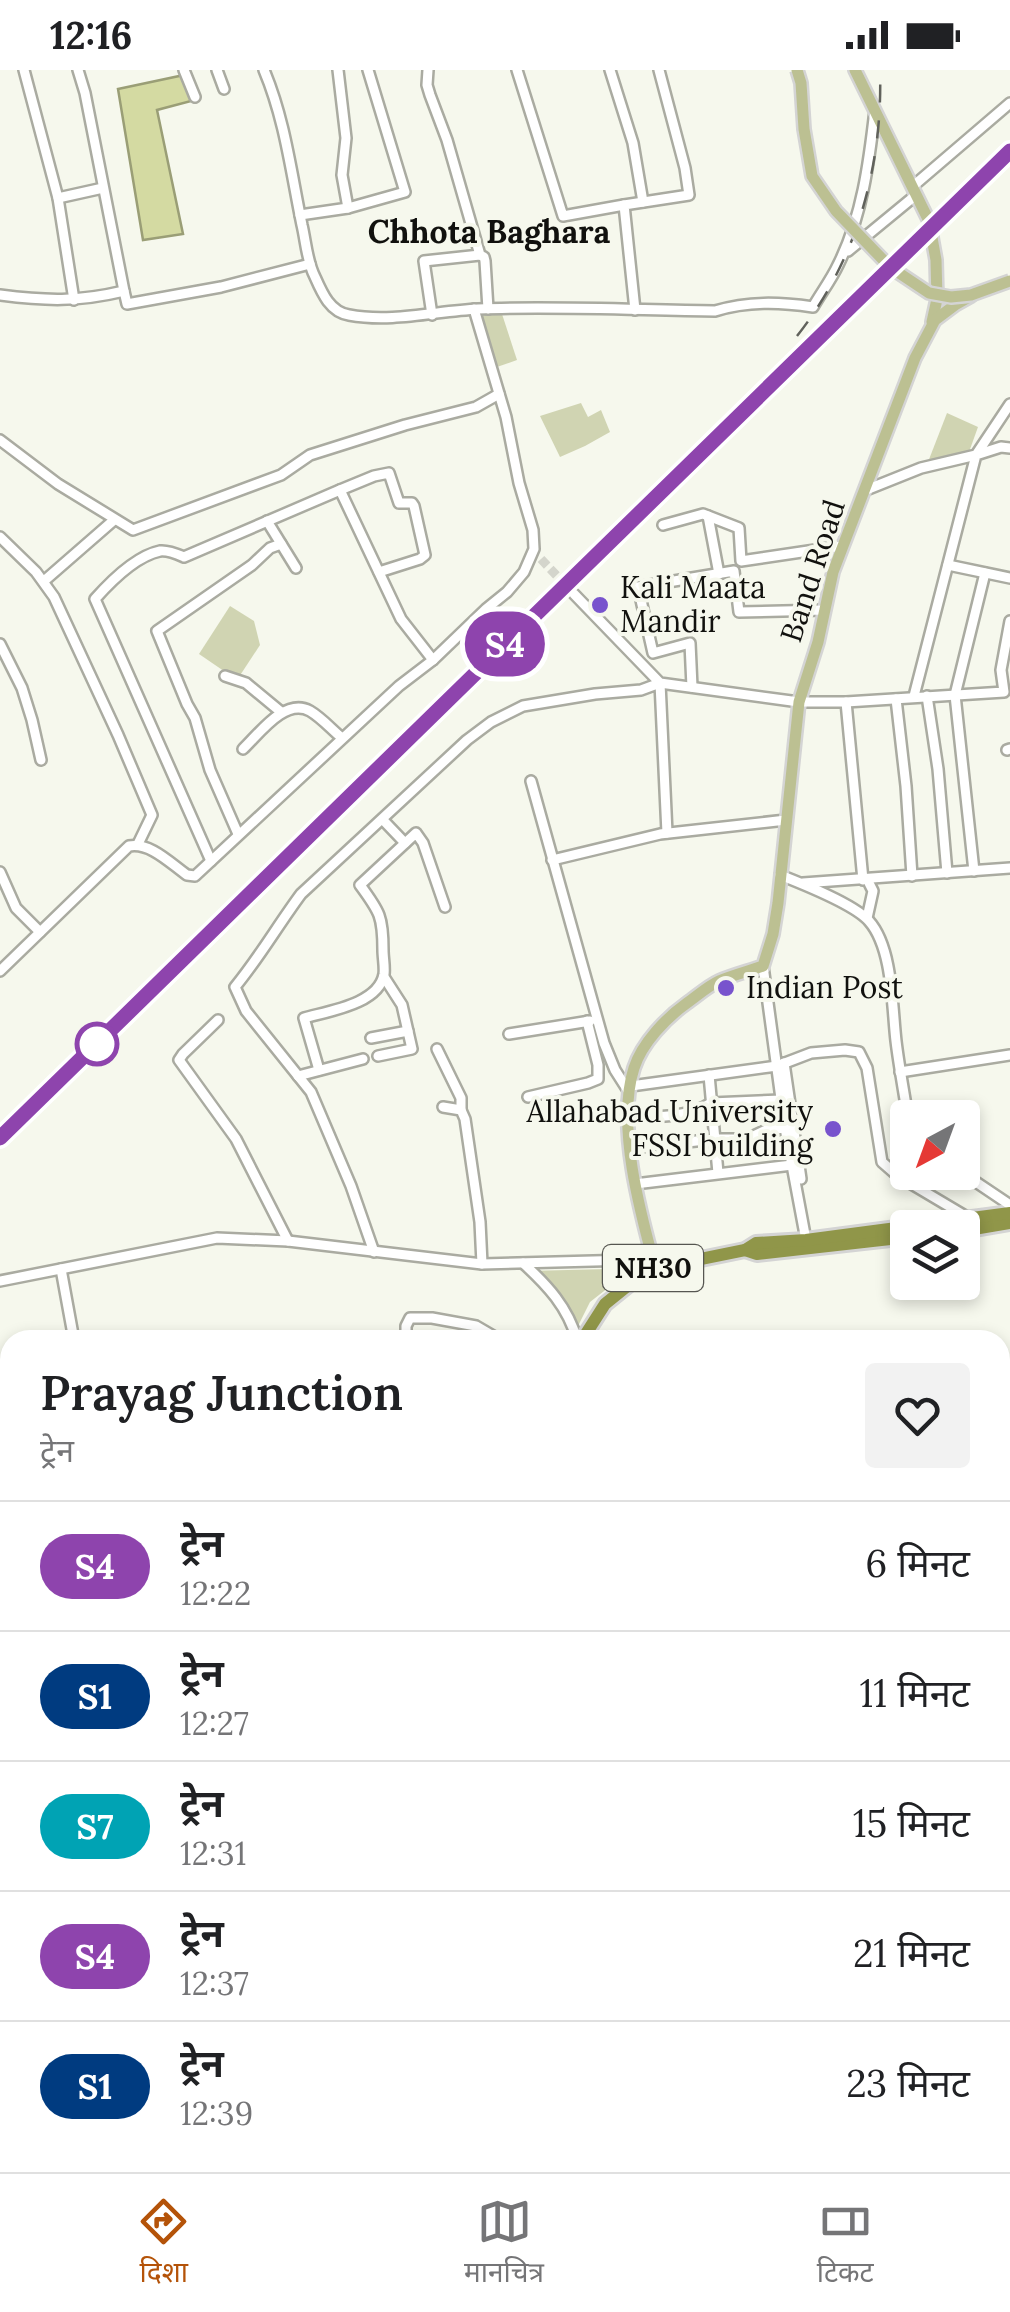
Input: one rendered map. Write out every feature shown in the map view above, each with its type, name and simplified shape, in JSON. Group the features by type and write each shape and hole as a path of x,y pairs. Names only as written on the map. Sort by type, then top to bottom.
{"highway":[{"name":"NH30","path":"980,1221 1010,1214"},
{"path":"980,1224 1010,1223"},
{"name":"NH30","path":"590,1330 605,1304 651,1269 744,1250 756,1243 890,1232"},
{"path":"744,1250 758,1254 890,1239"}],"main road":[{"path":"796,70 801,83 812,176 836,211 890,266 928,293 951,297 971,295 1010,281"},
{"path":"856,70 929,221 937,299 931,327"},
{"name":"Band Road","path":"763,966 774,934 798,702 842,546 934,320 955,304 1010,281"},
{"path":"651,1269 635,1184 628,1114 634,1067 649,1040 676,1011 717,982 763,966"}],"street":[{"path":"24,70 58,198 74,300"},
{"path":"78,70 127,304 220,287 310,264"},
{"path":"184,70 195,97"},
{"path":"216,70 224,90"},
{"path":"264,70 280,114 313,274 328,303 346,315 401,317 474,309 715,311 774,302 813,307 838,267 854,225 869,161 875,108"},
{"path":"338,70 346,138 342,175 348,208"},
{"path":"300,216 405,192 368,70"},
{"path":"428,70 427,85 480,255 484,257 488,309"},
{"path":"517,70 563,216 689,195 659,70"},
{"path":"610,70 633,143 643,202"},
{"path":"848,251 1010,103"},
{"path":"58,198 104,188"},
{"path":"624,204 636,310"},
{"path":"432,315 424,261 480,255"},
{"path":"0,295 74,300 124,291"},
{"path":"474,309 541,558"},
{"path":"0,440 58,484 133,530 281,475 310,455 404,424 476,406 499,394"},
{"path":"914,696 976,455 1010,406"},
{"path":"866,490 920,468 1010,448"},
{"path":"210,861 96,598 120,572 160,551 184,557 389,473 399,503 414,506 425,555 380,572"},
{"path":"340,490 401,619 433,660"},
{"path":"663,525 702,514 739,528 741,561 842,546"},
{"path":"708,516 719,574"},
{"path":"44,581 114,520"},
{"path":"267,521 296,568"},
{"path":"0,970 129,846 148,848 187,875 195,876 398,686 433,660 506,592 524,572 534,549 533,530"},
{"path":"0,537 44,581 54,597 118,735 152,815 138,844"},
{"path":"238,834 210,770 195,718 157,631 252,565 270,548 281,544"},
{"path":"948,565 1010,578"},
{"path":"692,687 690,643 652,653 638,587 734,571 739,612 824,610"},
{"path":"974,871 955,694 984,573"},
{"path":"574,594 660,683 667,833"},
{"path":"374,1252 311,1092 246,1012 234,987 301,894 467,740 522,706 642,690 660,683 798,702 1004,692 1010,622"},
{"path":"0,644 22,688 41,760"},
{"path":"225,676 246,684 281,712"},
{"path":"927,696 947,873"},
{"path":"896,698 912,876"},
{"path":"846,702 865,880 874,890 867,918"},
{"path":"242,749 281,712 296,708 308,710 342,738"},
{"path":"528,1096 598,1079 593,1021 531,781"},
{"path":"383,820 405,843"},
{"path":"552,860 667,833 786,820"},
{"path":"320,1070 304,1018 352,1005 376,992 384,977 383,925 378,910 360,885 416,833 445,908"},
{"path":"800,883 1010,868"},
{"path":"0,872 16,908 40,932"},
{"path":"780,875 867,918 880,941 888,968 905,1100"},
{"path":"763,966 806,1212"},
{"path":"378,1056 412,1049 402,1005 384,977"},
{"path":"218,1020 179,1060 236,1139 288,1241"},
{"path":"509,1034 593,1021"},
{"path":"593,1021 616,1070 630,1089 780,1064 811,1053 859,1052 867,1068 882,1162 946,1210"},
{"path":"371,1038 408,1031"},
{"path":"437,1049 462,1098 460,1110 470,1146 482,1264"},
{"path":"900,1072 1010,1056"},
{"path":"298,1076 363,1059"},
{"path":"780,1064 784,1128 806,1240"},
{"path":"709,1075 718,1173"},
{"path":"628,1114 644,1118 666,1116 711,1104 781,1100"},
{"path":"442,1107 460,1110"},
{"path":"631,1148 748,1139 766,1130 784,1128"},
{"path":"635,1184 792,1165"},
{"path":"980,1185 1010,1205"},
{"path":"0,1280 216,1238 288,1241 482,1264 631,1260 651,1269"},
{"path":"522,1263 556,1297 579,1330"},
{"path":"61,1269 72,1330"},
{"path":"406,1330 410,1318 432,1318 483,1330"}],"shaded area":[{"path":"184,75 195,100 157,110 183,234 143,240 118,89"},
{"path":"501,311 517,360 494,368 477,312"},
{"path":"581,403 588,417 601,410 610,432 560,457 540,416"},
{"path":"947,413 978,427 969,452 928,462"},
{"path":"230,606 254,621 260,645 237,680 199,654"},
{"path":"609,1269 613,1284 590,1302 576,1330 571,1330 542,1285 527,1271"}],"tunnel":[{"path":"541,559 574,594"}],"railway":[{"path":"797,336 836,276 862,210 877,141 880,70"},
{"path":"218,917 1010,141"},
{"path":"107,1026 211,924"},
{"path":"0,1138 104,1037"}],"train":[{"name":"S4","path":"0,1138 1010,151"}],"place":[{"name":"Kali Maata Mandir","path":"600,605"},
{"name":"Indian Post","path":"726,988"},
{"name":"Allahabad University FSSI building","path":"833,1129"}],"district":[{"name":"Chhota Baghara","path":"489,232"}]}
